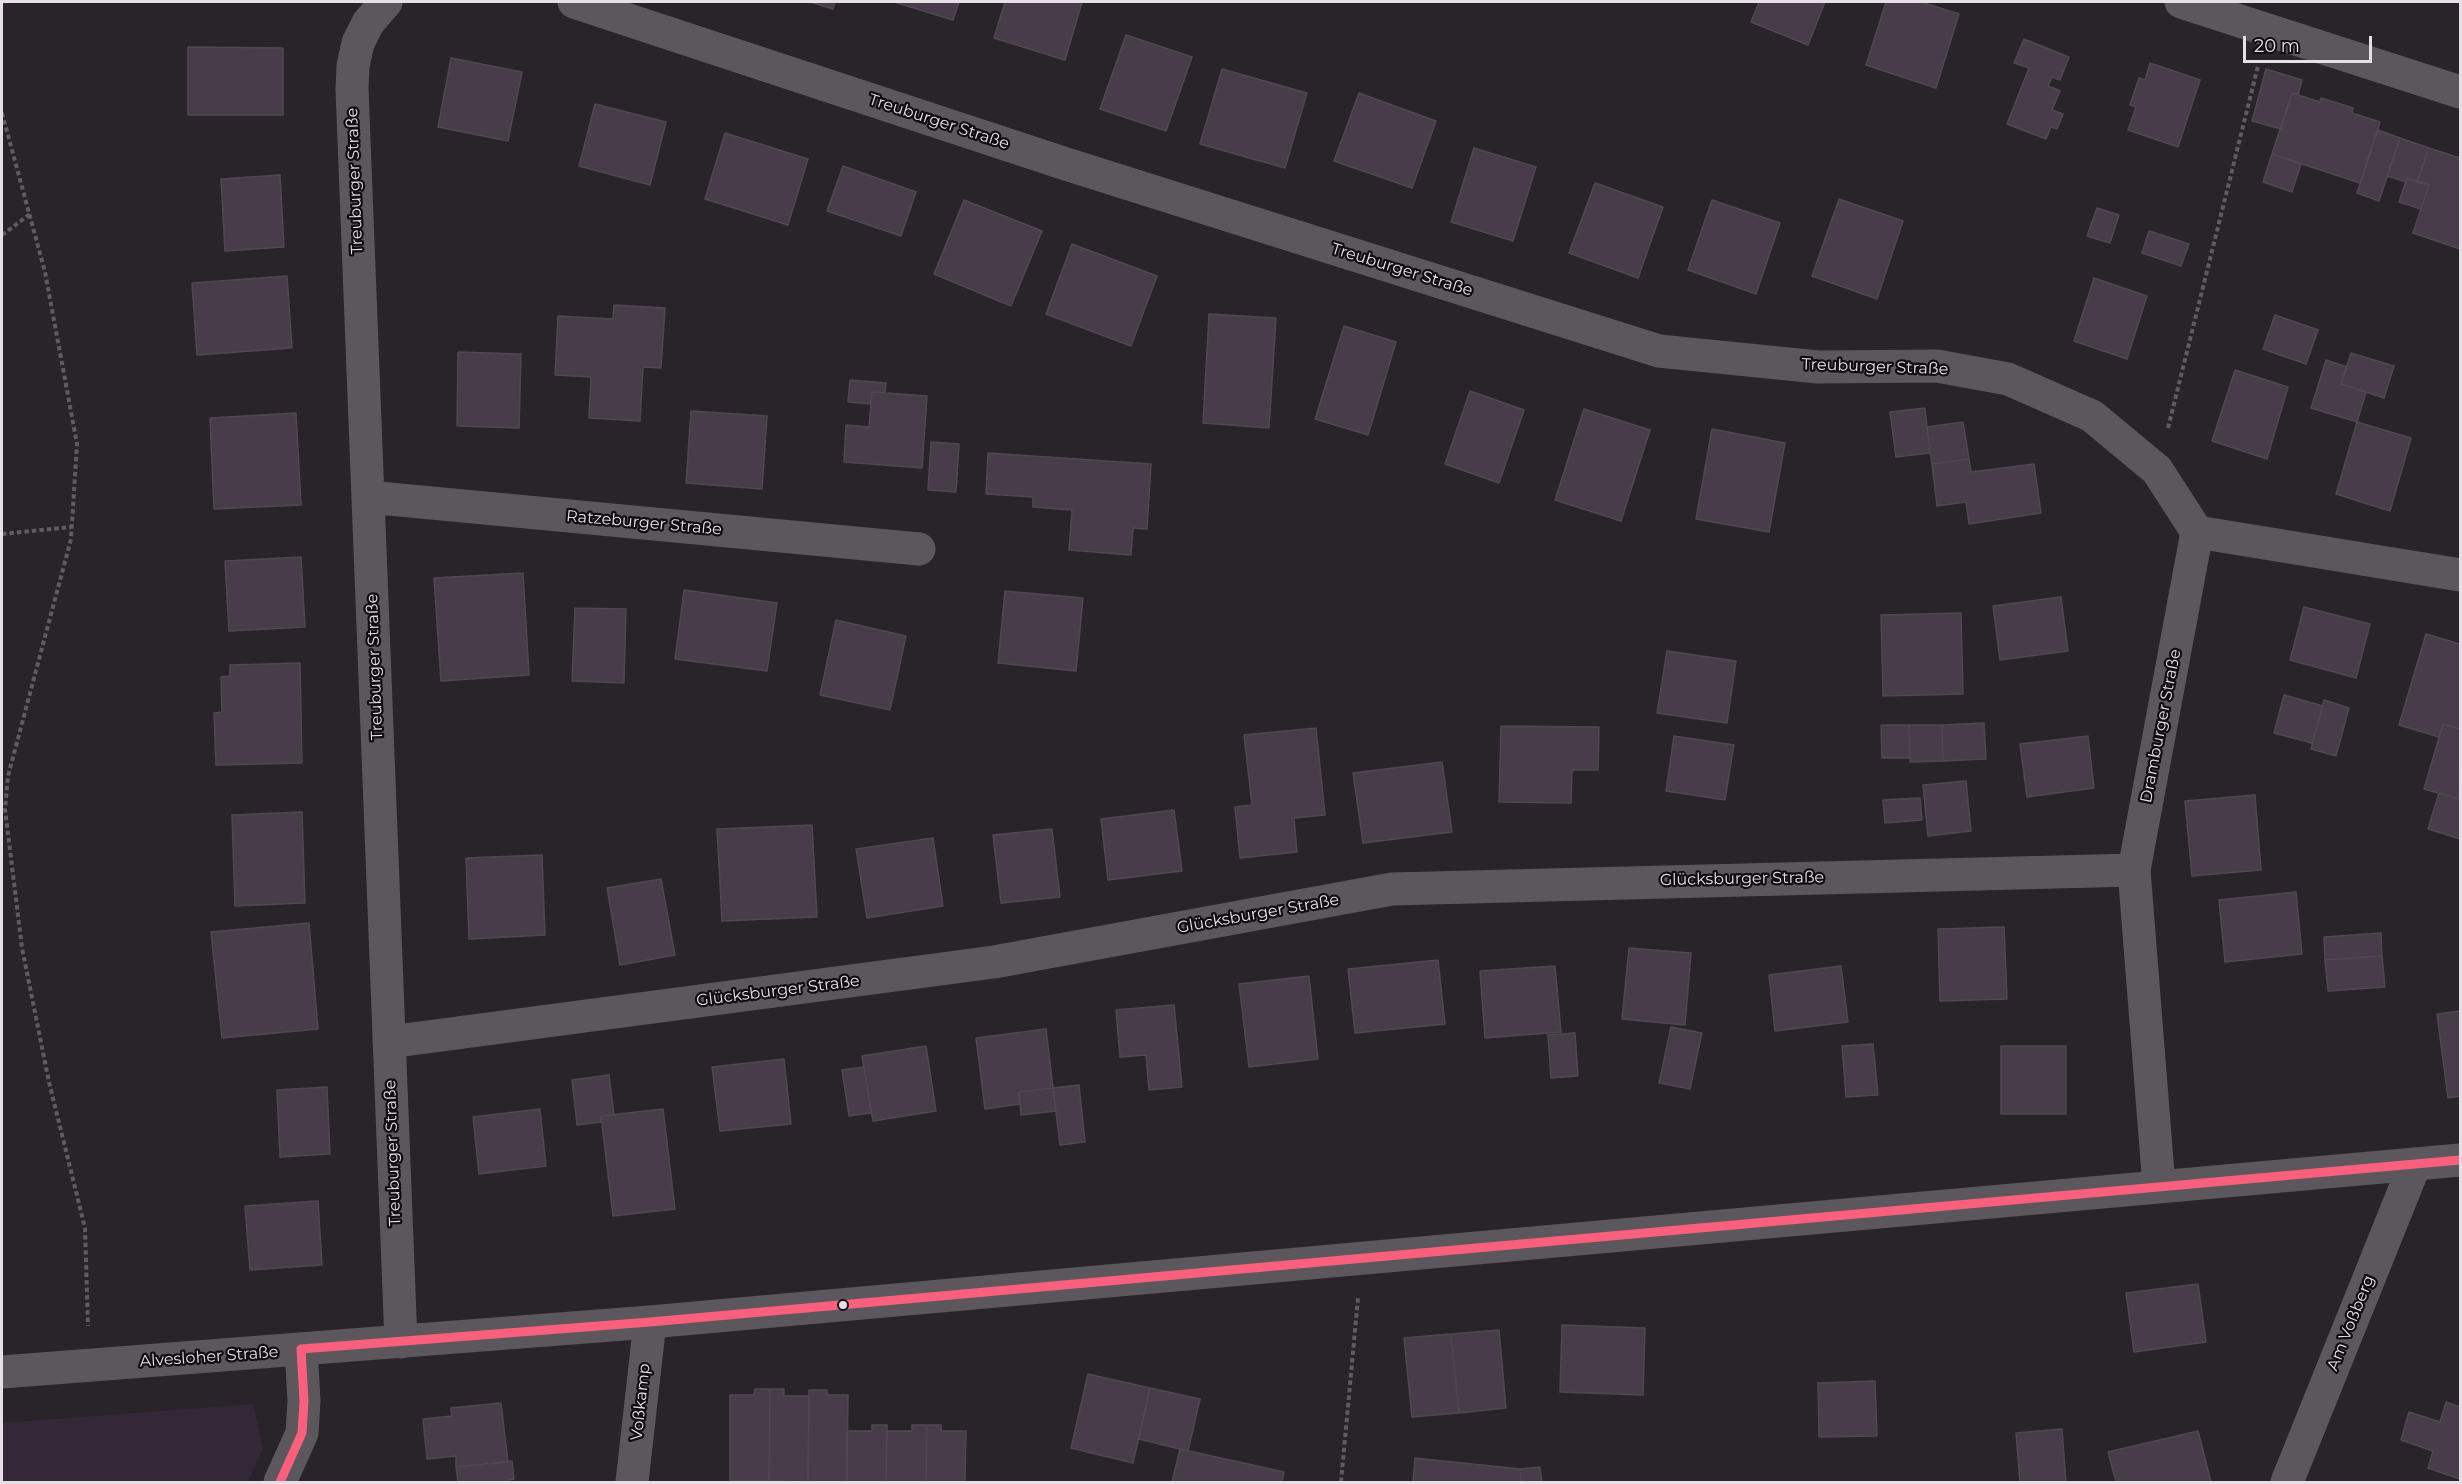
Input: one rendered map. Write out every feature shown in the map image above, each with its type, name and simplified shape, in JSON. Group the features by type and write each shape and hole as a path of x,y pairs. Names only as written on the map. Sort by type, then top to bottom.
{"street":[{"name":"Treuburger Straße","path":"386,2 368,22 358,44 353,66 352,89 401,1342"},
{"name":"Treuburger Straße","path":"574,2 1066,164 1659,351 1818,367 1936,366 2008,379 2092,416 2157,470 2197,532"},
{"path":"2181,2 2460,92"},
{"name":"Ratzeburger Straße","path":"368,497 919,549"},
{"path":"2197,532 2460,575"},
{"name":"Dramburger Straße","path":"2159,1186 2134,870 2197,532"},
{"name":"Glücksburger Straße","path":"389,1042 994,962 1392,889 2134,870"},
{"name":"Alvesloher Straße","path":"2,1372 650,1322 2460,1160"},
{"name":"Am Voßberg","path":"2288,1482 2415,1164"},
{"name":"Voßkamp","path":"632,1482 650,1322"},
{"path":"280,1482 302,1433 304,1401 301,1349"}],"path":[{"path":"2157,470 2267,29"},
{"path":"2,113 45,272 77,444 68,549 8,776 3,810 22,948 49,1082 84,1228 89,1366"},
{"path":"2,235 30,214"},
{"path":"2,534 71,527"},
{"path":"1341,1482 1361,1258"}],"shaded area":[{"path":"253,1404 263,1449 248,1482 2,1482 2,1423"}],"building":[{"path":"810,2 835,2 833,9"},
{"path":"894,2 959,2 953,20"},
{"path":"1005,2 1082,2 1065,60 994,38"},
{"path":"1759,2 1825,2 1808,45 1751,22"},
{"path":"1886,2 1921,2 1959,14 1936,88 1866,65"},
{"path":"1126,35 1192,57 1166,131 1100,109"},
{"path":"2024,39 2069,57 2060,80 2052,77 2048,86 2060,91 2052,110 2063,114 2057,129 2051,127 2046,139 2007,124 2029,68 2014,63"},
{"path":"188,47 283,48 283,115 188,115"},
{"path":"451,58 522,72 508,141 438,127"},
{"path":"2150,63 2200,80 2178,147 2128,130 2136,107 2130,105 2139,78 2145,80"},
{"path":"1222,69 1307,93 1285,168 1200,144"},
{"path":"2266,69 2302,80 2298,95 2292,93 2281,129 2252,121"},
{"path":"1359,93 1436,121 1412,188 1334,161"},
{"path":"2292,93 2320,102 2321,98 2353,108 2352,113 2380,122 2360,183 2272,154"},
{"path":"595,104 666,122 650,185 579,166"},
{"path":"2378,130 2400,138 2379,201 2357,193"},
{"path":"725,133 808,159 788,225 705,199"},
{"path":"2400,138 2429,148 2417,182 2407,178 2406,182 2387,176"},
{"path":"1474,148 1536,167 1513,241 1451,222"},
{"path":"2429,148 2460,158 2460,249 2413,233 2429,185 2417,182"},
{"path":"2272,154 2301,164 2292,192 2263,182"},
{"path":"843,166 916,192 901,236 827,211"},
{"path":"280,175 284,247 225,251 221,179"},
{"path":"2407,178 2429,185 2421,209 2399,202"},
{"path":"1595,183 1663,207 1638,278 1569,253"},
{"path":"1839,199 1903,221 1877,299 1812,276"},
{"path":"964,200 1042,231 1011,306 934,274"},
{"path":"1712,200 1780,223 1756,294 1688,270"},
{"path":"2097,208 2119,215 2110,243 2087,236"},
{"path":"2149,231 2189,244 2181,266 2142,253"},
{"path":"1072,244 1157,276 1131,346 1046,314"},
{"path":"287,276 292,348 197,355 192,283"},
{"path":"2094,278 2147,296 2127,359 2074,341"},
{"path":"614,305 665,308 661,368 643,367 640,421 589,418 591,377 555,375 558,316 613,319"},
{"path":"1209,314 1276,318 1269,428 1203,423"},
{"path":"2275,315 2318,330 2306,364 2263,349"},
{"path":"1344,326 1396,342 1368,435 1315,419"},
{"path":"458,352 521,354 519,428 457,426"},
{"path":"2351,353 2394,366 2384,398 2341,384"},
{"path":"2326,360 2347,367 2341,384 2366,392 2357,422 2311,408"},
{"path":"2235,370 2288,387 2267,459 2212,441"},
{"path":"850,380 886,383 885,393 872,392 871,404 848,402"},
{"path":"1470,391 1524,410 1499,483 1445,464"},
{"path":"872,392 927,396 922,468 844,462 846,425 869,427"},
{"path":"1925,408 1930,453 1896,457 1890,412"},
{"path":"1584,409 1650,430 1621,521 1555,500"},
{"path":"691,411 767,416 762,489 686,483"},
{"path":"296,413 301,505 214,509 210,418"},
{"path":"1963,422 1969,459 1932,464 1927,427"},
{"path":"2357,422 2411,438 2390,511 2336,494"},
{"path":"1712,429 1785,443 1769,532 1696,519"},
{"path":"931,442 959,444 956,492 928,490"},
{"path":"988,453 1151,464 1147,529 1133,528 1131,555 1069,550 1072,510 1033,507 1033,497 986,494"},
{"path":"1969,459 1971,472 2034,464 2041,513 1969,524 1966,502 1937,506 1932,464"},
{"path":"301,557 305,627 229,631 225,561"},
{"path":"523,573 529,675 441,681 434,578"},
{"path":"684,590 777,603 767,671 675,659"},
{"path":"1005,591 1083,598 1076,671 998,663"},
{"path":"2061,597 2068,651 2000,660 1993,606"},
{"path":"2304,607 2370,624 2356,678 2290,660"},
{"path":"575,608 626,609 624,683 572,681"},
{"path":"1961,613 1963,694 1883,696 1881,615"},
{"path":"836,620 906,636 890,710 820,695"},
{"path":"2426,634 2460,644 2460,729 2443,724 2439,737 2399,725"},
{"path":"1667,651 1736,661 1727,723 1657,713"},
{"path":"300,663 302,763 216,765 214,713 222,712 221,677 230,676 230,665"},
{"path":"2284,695 2323,706 2312,743 2274,733"},
{"path":"2324,700 2349,708 2336,756 2311,749"},
{"path":"1984,723 1986,759 1943,761 1942,725"},
{"path":"2443,724 2460,729 2459,799 2424,789"},
{"path":"1881,725 1909,725 1910,758 1882,758"},
{"path":"1909,725 1942,725 1943,761 1910,762"},
{"path":"1501,726 1599,727 1598,770 1572,770 1571,803 1499,802"},
{"path":"1316,728 1325,815 1294,818 1297,852 1240,858 1235,807 1252,805 1244,735"},
{"path":"1674,736 1734,745 1725,800 1666,791"},
{"path":"2088,736 2094,788 2027,797 2020,744"},
{"path":"1442,762 1452,832 1363,843 1353,773"},
{"path":"1966,781 1971,831 1928,836 1923,785"},
{"path":"2439,793 2460,799 2460,839 2428,829"},
{"path":"2255,795 2261,870 2192,876 2185,801"},
{"path":"1920,798 1922,820 1885,823 1883,800"},
{"path":"1174,810 1182,871 1108,880 1101,819"},
{"path":"302,812 305,903 235,906 232,815"},
{"path":"812,825 817,917 722,921 717,829"},
{"path":"1052,829 1060,897 1001,903 993,835"},
{"path":"933,838 943,906 867,918 856,849"},
{"path":"542,855 545,935 469,939 466,858"},
{"path":"661,879 675,955 620,965 607,888"},
{"path":"2296,892 2302,954 2225,962 2219,900"},
{"path":"309,923 318,1029 222,1038 211,932"},
{"path":"2004,927 2007,999 1940,1001 1938,929"},
{"path":"2381,933 2382,956 2325,960 2324,937"},
{"path":"1629,948 1691,953 1685,1025 1622,1019"},
{"path":"2382,956 2385,987 2328,991 2325,960"},
{"path":"1438,960 1445,1024 1355,1033 1348,969"},
{"path":"1555,966 1561,1032 1485,1038 1480,971"},
{"path":"1841,966 1848,1022 1775,1031 1769,975"},
{"path":"1309,976 1318,1059 1249,1067 1239,984"},
{"path":"1174,1005 1182,1087 1149,1090 1146,1055 1120,1057 1116,1010"},
{"path":"2460,1011 2460,1096 2448,1098 2437,1014"},
{"path":"1671,1027 1702,1033 1690,1089 1659,1083"},
{"path":"1046,1029 1053,1088 1019,1092 1020,1104 985,1109 976,1038"},
{"path":"1575,1033 1578,1076 1551,1078 1548,1035"},
{"path":"1873,1044 1878,1095 1846,1097 1842,1046"},
{"path":"926,1046 936,1111 873,1121 862,1056"},
{"path":"2001,1046 2066,1046 2066,1114 2001,1114"},
{"path":"784,1059 791,1124 720,1131 712,1067"},
{"path":"864,1067 871,1113 849,1116 842,1070"},
{"path":"609,1075 614,1115 601,1116 601,1122 577,1125 572,1080"},
{"path":"1079,1085 1085,1142 1060,1145 1053,1088"},
{"path":"327,1087 330,1154 280,1157 277,1090"},
{"path":"1053,1088 1056,1111 1021,1115 1019,1092"},
{"path":"540,1109 546,1166 479,1174 473,1117"},
{"path":"663,1109 675,1209 613,1216 601,1116"},
{"path":"318,1201 322,1265 250,1270 245,1206"},
{"path":"2198,1284 2206,1342 2134,1352 2126,1293"},
{"path":"1562,1325 1645,1328 1643,1395 1560,1392"},
{"path":"1499,1330 1506,1408 1459,1413 1451,1334"},
{"path":"1451,1334 1459,1413 1412,1417 1404,1338"},
{"path":"1088,1374 1150,1388 1133,1463 1071,1448"},
{"path":"1875,1381 1877,1436 1819,1437 1818,1383"},
{"path":"1150,1388 1200,1399 1188,1451 1139,1439"},
{"path":"755,1389 770,1389 769,1481 730,1481 730,1395 754,1395"},
{"path":"770,1389 784,1389 784,1396 809,1396 808,1482 769,1481"},
{"path":"809,1390 827,1390 827,1395 848,1395 847,1482 808,1482"},
{"path":"2446,1402 2460,1407 2460,1479 2428,1468 2433,1451 2401,1440 2409,1412 2440,1422"},
{"path":"501,1403 508,1462 456,1467 456,1456 427,1459 423,1419 452,1416 451,1408"},
{"path":"872,1425 887,1425 886,1482 847,1482 847,1431 872,1431"},
{"path":"912,1425 927,1425 926,1482 886,1482 887,1431 912,1431"},
{"path":"927,1425 941,1425 941,1431 966,1431 965,1482 926,1482"},
{"path":"2062,1429 2066,1482 2020,1482 2016,1433"},
{"path":"2198,1431 2211,1482 2116,1482 2108,1452"},
{"path":"1180,1449 1284,1472 1282,1482 1172,1482"},
{"path":"1415,1458 1520,1469 1521,1482 1413,1482"},
{"path":"512,1461 514,1479 509,1480 510,1482 458,1482 456,1467"},
{"path":"1540,1467 1542,1482 1521,1482 1520,1469"}],"transit line":[{"path":"280,1482 302,1433 304,1401 301,1349 650,1322 2460,1160"}]}
